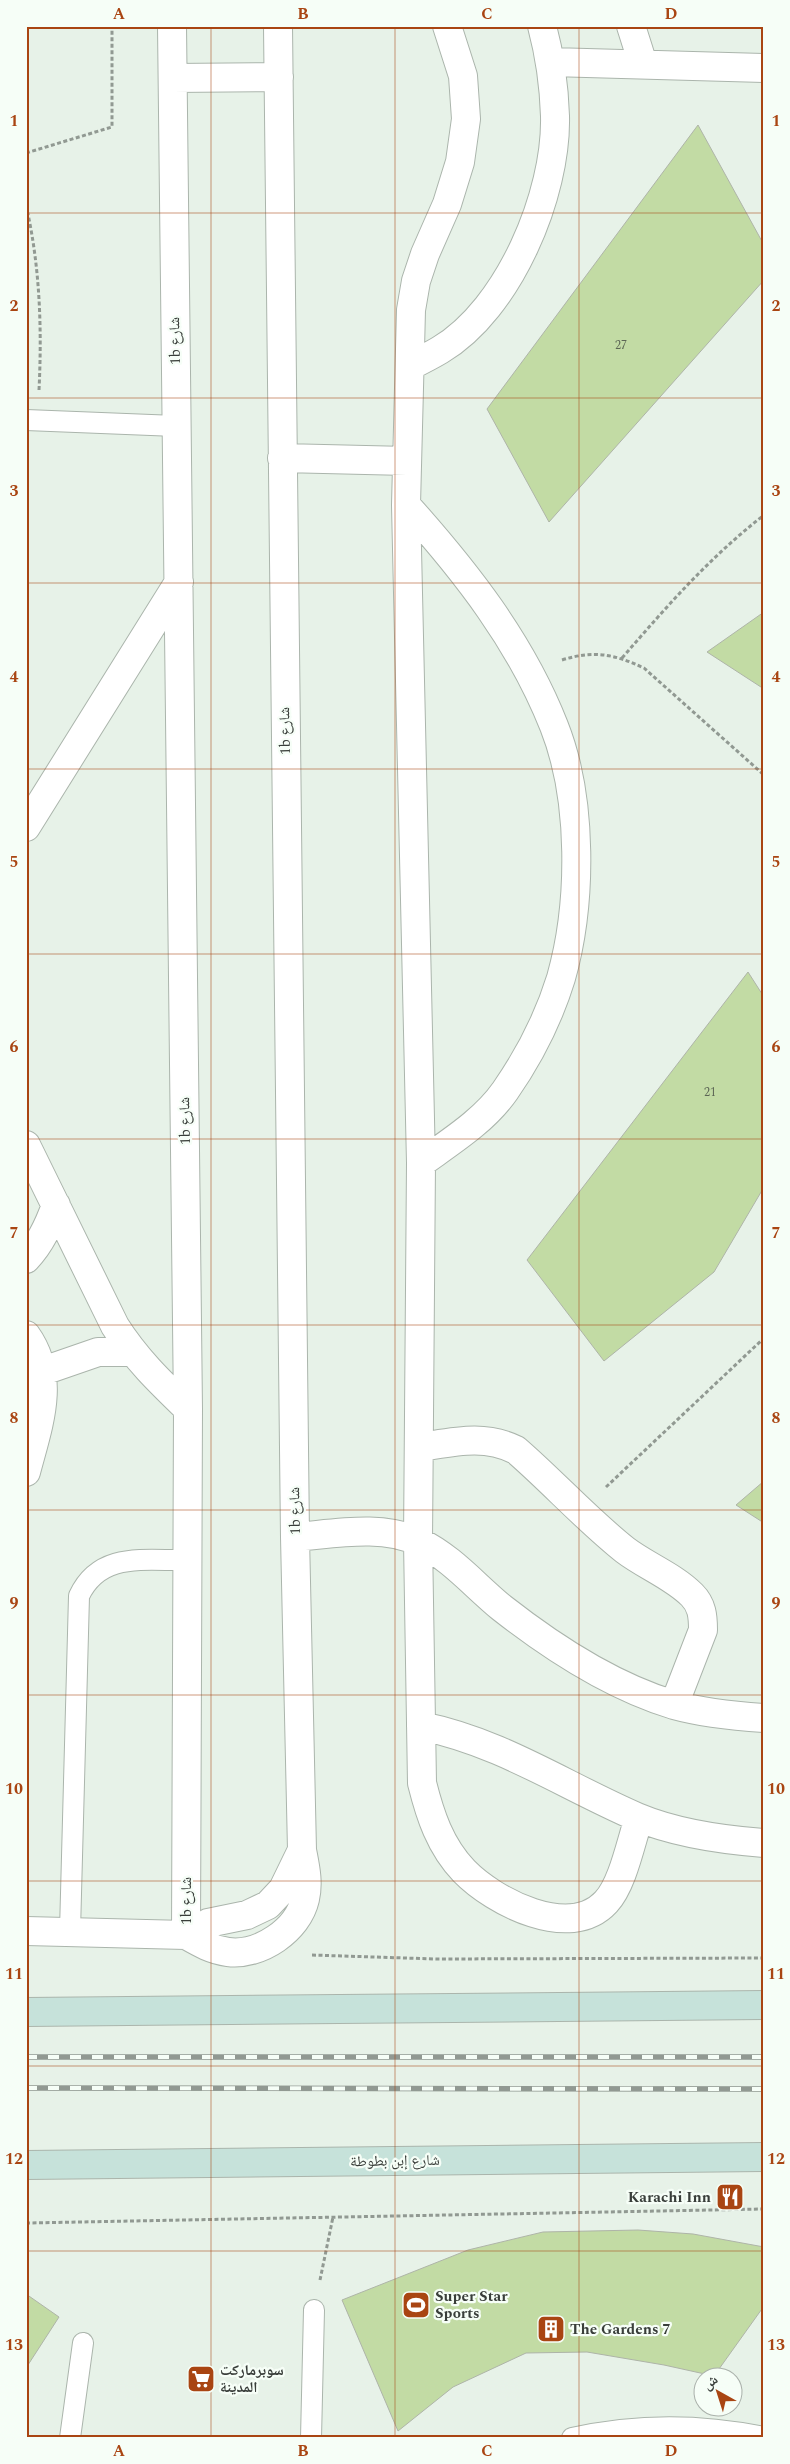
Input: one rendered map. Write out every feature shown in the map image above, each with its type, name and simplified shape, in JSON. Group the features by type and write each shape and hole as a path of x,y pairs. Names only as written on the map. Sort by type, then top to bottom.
{"main road":[{"path":"26,2012 764,2005"},
{"name":"شارع إبن بطوطة","path":"26,2165 764,2157"}],"street":[{"name":"1b شارع","path":"172,26 188,1409 186,1935 206,1947 230,1952 254,1949 276,1939 294,1922 305,1900 307,1878 302,1850 295,1537 278,26"},
{"path":"448,26 463,76 466,119 460,162 447,204 425,254 416,281 411,310 406,505 422,1164 421,1446 418,1541 422,1783 430,1815 444,1844 464,1871 482,1887 518,1907 550,1918 565,1920 595,1912 606,1902 615,1889 639,1818"},
{"path":"410,366 441,350 466,330 488,306 507,280 532,230 548,175 554,128 551,62 542,26"},
{"path":"632,26 643,64"},
{"path":"551,62 764,68"},
{"path":"173,78 279,77"},
{"path":"282,458 407,461"},
{"path":"406,505 473,584 529,670 555,727 571,789 577,852 573,915 560,978 537,1037 504,1092 472,1126 422,1164"},
{"path":"26,827 179,582"},
{"path":"26,1145 115,1326 132,1352 188,1409"},
{"path":"26,1259 35,1250 48,1228 56,1205"},
{"path":"26,1335 34,1346 43,1371 44,1390 42,1410 26,1472"},
{"path":"43,1371 98,1352 132,1352"},
{"path":"421,1446 475,1439 503,1443 516,1450 580,1511 628,1552 691,1594 699,1604 704,1616 703,1630 674,1705"},
{"path":"295,1537 366,1532 393,1534 418,1541 442,1556 541,1638 583,1664 627,1687 674,1705 725,1715 764,1718"},
{"path":"421,1726 456,1733 489,1745 639,1818 697,1834 764,1843"},
{"path":"26,1931 186,1935"}],"lane":[{"path":"32,421 176,426"},
{"path":"70,1931 79,1596 85,1583 106,1565 121,1561 187,1560"},
{"path":"311,2438 314,2310"},
{"path":"70,2438 83,2343"},
{"path":"572,2438 606,2431 678,2427 717,2429 764,2437"}],"path":[{"path":"26,153 112,127 112,26"},
{"path":"26,205 39,285 41,348 32,421"},
{"path":"622,658 690,580 726,545 764,515"},
{"path":"529,670 579,655 601,654 622,658 644,668 764,776"},
{"path":"580,1511 764,1338"},
{"path":"304,1955 466,1959 764,1958"},
{"path":"26,2223 764,2209"},
{"path":"314,2310 332,2217"}],"building":[{"path":"698,125 764,245 764,280 549,522 487,409"},
{"path":"764,612 764,689 707,652"},
{"path":"748,972 764,997 764,1187 714,1272 604,1361 527,1260"},
{"path":"764,1481 764,1523 736,1505"},
{"name":"The Gardens 7","path":"638,2230 693,2234 764,2247 764,2306 721,2366 692,2366 692,2371 587,2352 526,2353 453,2387 398,2431 342,2300 468,2250 543,2232"},
{"path":"26,2294 59,2317 26,2368"}],"railway":[{"path":"26,2057 764,2057"},
{"path":"26,2088 764,2089"}],"place":[{"name":"Karachi Inn","path":"730,2197"},
{"name":"Super Star Sports","path":"416,2305"},
{"name":"The Gardens 7","path":"551,2329"},
{"name":"سوبرماركت المدينة","path":"201,2379"}]}
